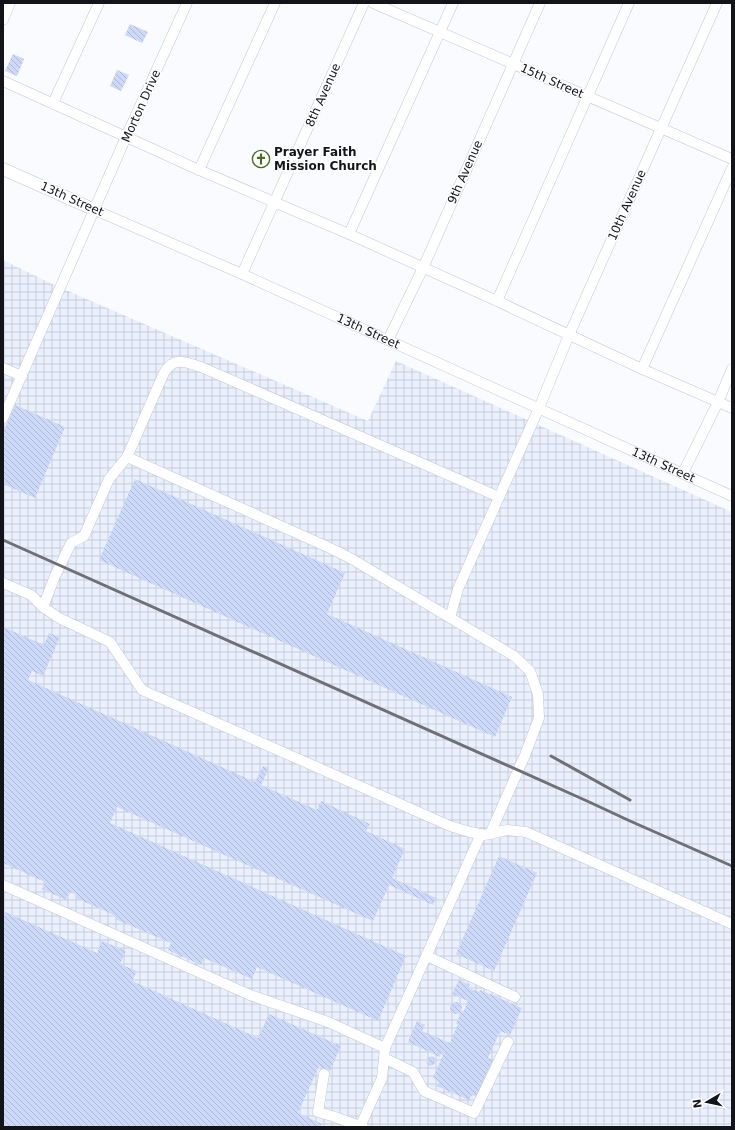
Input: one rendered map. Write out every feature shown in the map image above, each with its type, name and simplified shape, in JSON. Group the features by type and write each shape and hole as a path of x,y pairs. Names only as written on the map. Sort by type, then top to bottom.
{"main road":[{"name":"13th Street","path":"3,169 95,210"}],"street":[{"path":"3,20 10,3"},
{"path":"53,103 99,3"},
{"name":"Morton Drive","path":"3,418 126,137 187,3"},
{"path":"199,170 275,3"},
{"name":"8th Avenue","path":"242,274 364,3"},
{"name":"15th Street","path":"372,3 732,159"},
{"path":"349,234 452,3"},
{"name":"9th Avenue","path":"388,340 423,268 540,3"},
{"path":"497,301 629,3"},
{"name":"10th Avenue","path":"450,618 458,589 717,3"},
{"path":"3,81 199,170 349,234 642,369 732,408"},
{"path":"642,369 732,168"},
{"name":"13th Street","path":"95,210 242,274 732,496"},
{"path":"43,608 55,576 71,543 84,536 109,479 127,457 164,373 168,366 174,362 182,361 201,367 499,497"},
{"path":"3,368 22,376"},
{"path":"683,474 718,402 732,369"},
{"path":"127,457 352,559 514,656 530,671 538,694 539,718 525,755 485,834 427,956 385,1053 382,1078 361,1127 318,1112 324,1074"},
{"path":"3,583 31,596 43,608 59,618 110,642 142,690 450,826 470,832 485,834 507,830 526,832 732,924"},
{"path":"3,885 250,995 328,1022 385,1053 413,1072 424,1091 474,1113 508,1042"},
{"path":"427,956 515,997"}],"shaded area":[{"path":"3,260 52,284 368,421 396,361 732,512 732,1127 3,1127"}],"building":[{"path":"130,24 148,32 142,43 125,35"},
{"path":"13,54 24,59 17,76 5,71"},
{"path":"117,70 129,75 121,91 110,86"},
{"path":"15,405 65,427 35,498 3,484 3,432"},
{"path":"135,479 345,573 327,614 512,697 495,737 99,560"},
{"path":"3,627 44,645 49,633 60,637 43,676 32,671 28,680 255,782 263,766 269,768 261,785 317,810 321,801 370,824 366,831 405,849 392,878 436,898 433,905 389,885 373,921 117,807 110,823 406,956 378,1021 257,967 252,979 204,958 201,965 168,950 171,943 115,919 116,916 76,898 77,895 69,892 66,900 42,889 45,882 3,863"},
{"path":"499,856 537,873 494,971 456,954"},
{"path":"3,911 97,953 102,941 126,951 120,964 137,971 132,981 258,1038 269,1014 341,1046 330,1071 319,1066 298,1113 322,1124 320,1127 3,1127"},
{"path":"459,980 470,985 468,988 479,992 480,990 522,1008 510,1035 500,1031 488,1058 493,1060 477,1097 472,1095 469,1100 437,1086 439,1082 433,1078 443,1055 441,1053 440,1057 408,1042 417,1021 425,1025 422,1031 450,1043 461,1012 463,1013 468,1001 452,994"},
{"path":"456,1002 460,1004 462,1008 460,1012 456,1014 452,1012 450,1008 452,1004"},
{"path":"429,1057 433,1057 435,1061 433,1065 429,1065 427,1063 427,1059"}],"railway":[{"path":"3,540 732,866"},
{"path":"551,756 630,800"}],"place":[{"name":"Prayer Faith Mission Church","path":"261,159"}]}
